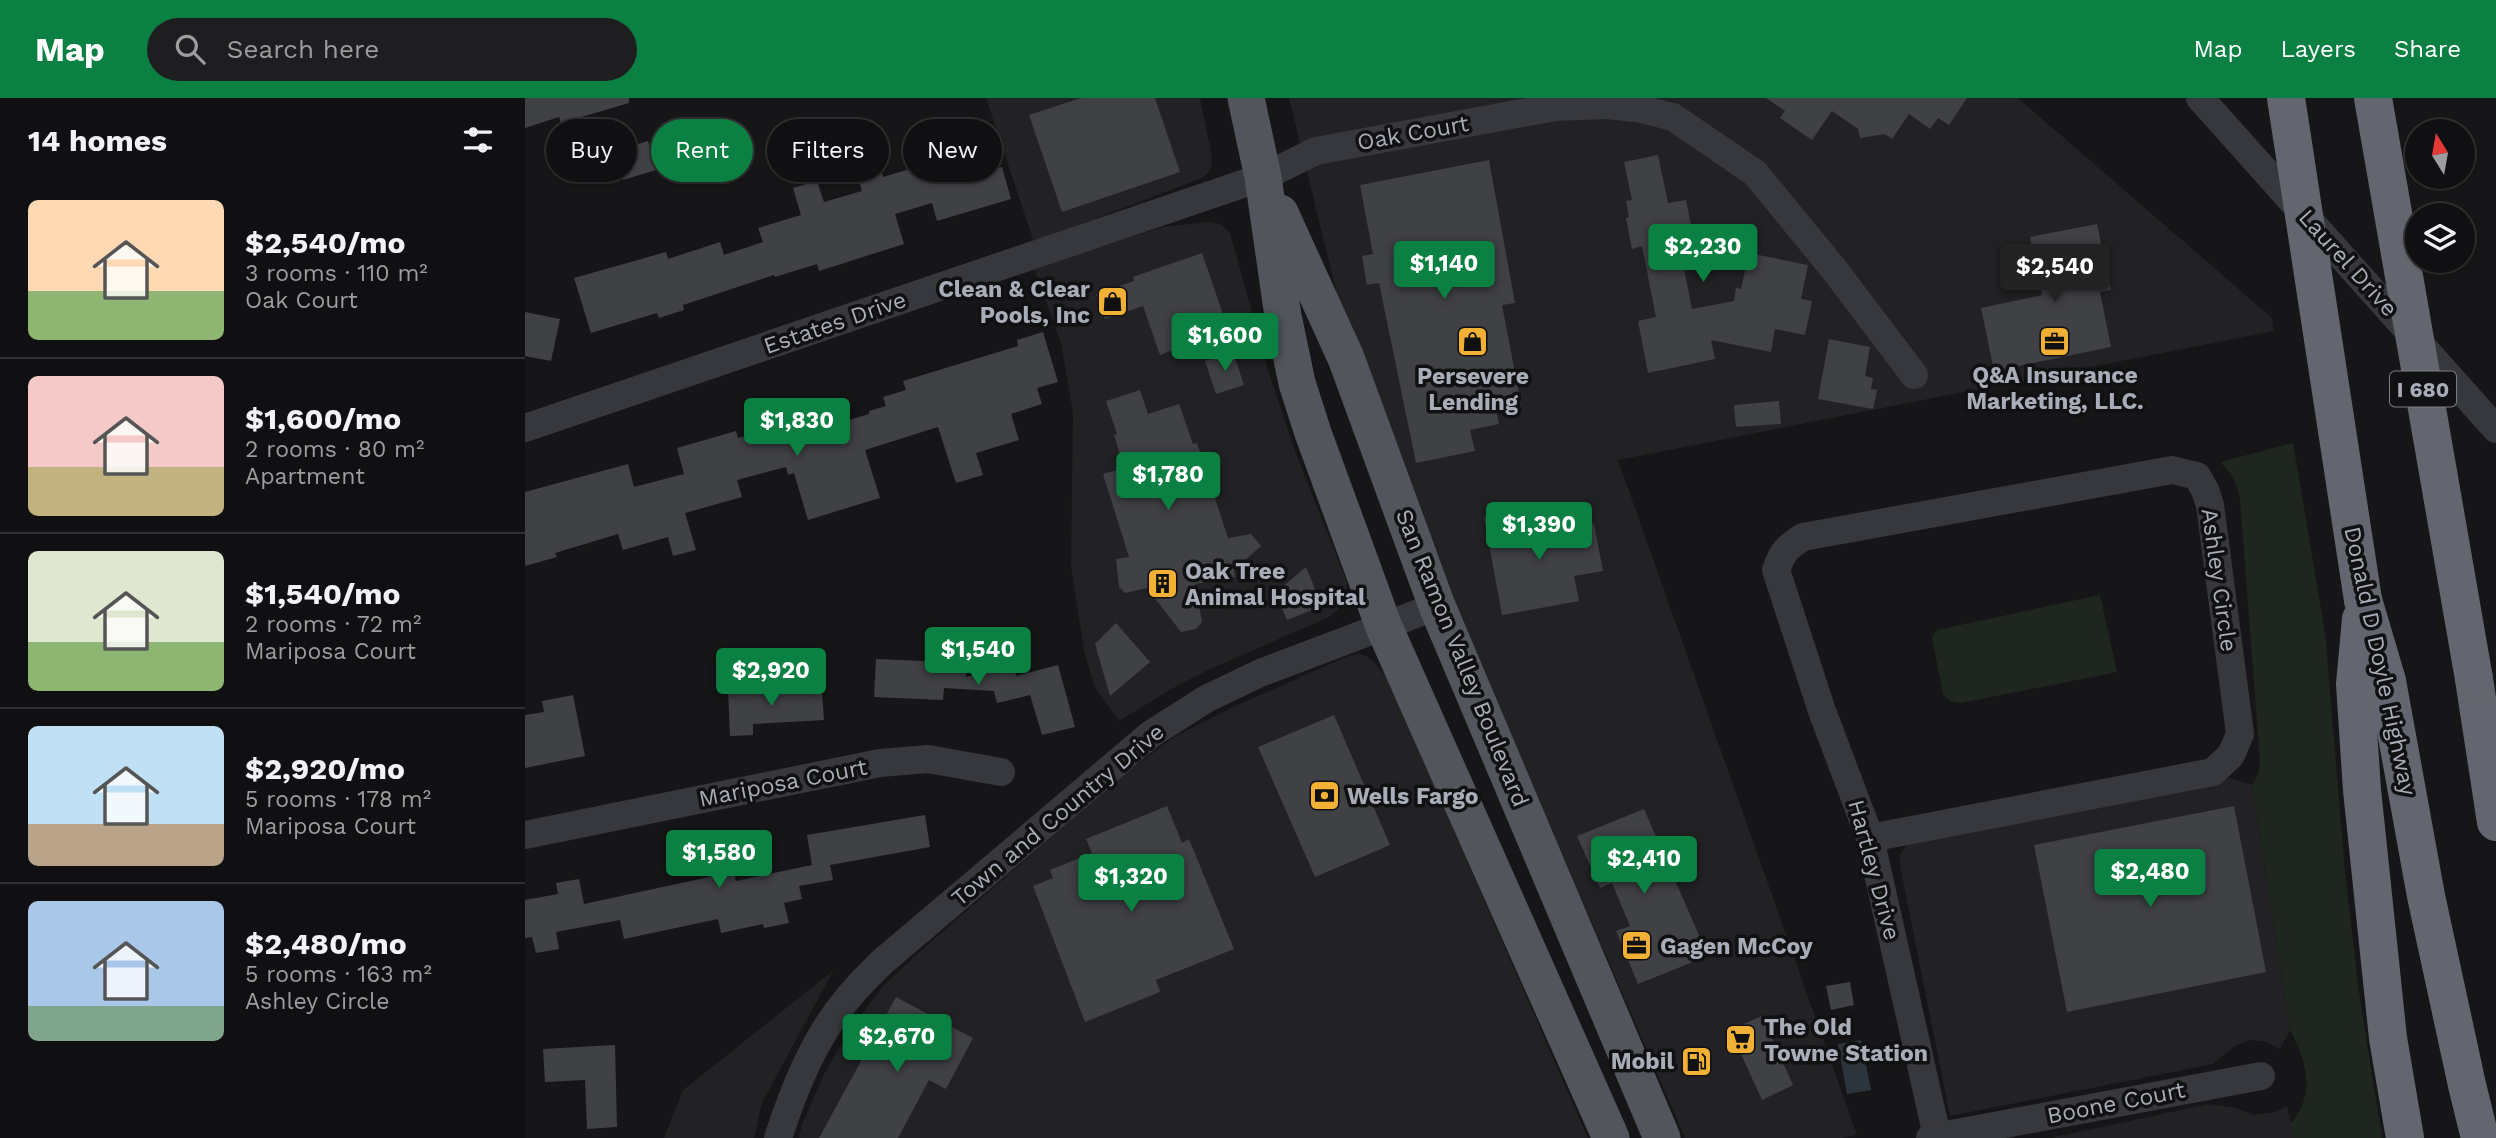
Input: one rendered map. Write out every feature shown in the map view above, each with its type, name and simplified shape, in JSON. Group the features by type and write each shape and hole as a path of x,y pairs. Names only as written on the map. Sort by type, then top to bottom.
{"highway":[{"name":"Donald D Doyle Highway","path":"2286,98 2363,600 2371,682 2426,896 2480,1138"},
{"name":"I 680","path":"2372,98 2483,709 2496,822"},
{"path":"2371,682 2362,790 2388,1038 2406,1138"}],"main road":[{"name":"San Ramon Valley Boulevard","path":"1247,98 1263,177 1283,316 1297,383 1313,433 1384,627 1611,1138"},
{"name":"San Ramon Valley Boulevard","path":"1263,177 1346,358 1437,606 1663,1138"}],"street":[{"name":"Laurel Drive","path":"2200,98 2493,418"},
{"name":"Oak Court","path":"1263,177 1317,151 1555,107 1606,105 1636,108 1673,117 1755,173 1827,260 1914,375"},
{"name":"Estates Drive","path":"525,428 1263,177"},
{"name":"Ashley Circle","path":"1776,570 1784,549 1803,537 2172,470 2197,476 2205,490 2225,609 2240,734 2231,755 2213,772 1870,838"},
{"name":"Hartley Drive","path":"1776,570 1822,711 1870,838 1933,1137"},
{"name":"Town and Country Drive","path":"778,1138 804,1069 847,998 882,962 1151,734 1206,699 1260,673 1437,606"},
{"name":"Mariposa Court","path":"525,835 880,763 928,759 1001,772"},
{"name":"Boone Court","path":"1933,1137 2261,1076"}],"shaded area":[{"path":"986,98 1200,98 1212,156 1211,167 1202,178 1034,242 1002,146 1002,119 993,119"},
{"path":"1289,98 2018,98 2272,318 2274,331 1618,460 1857,1135 1840,1138 1685,1138 1389,455 1343,319"},
{"path":"1209,222 1220,224 1230,233 1269,373 1296,454 1347,582 1346,594 1339,609 1327,618 1210,669 1119,721 1094,686 1084,650 1071,567 1073,413 1061,343 1034,268 1163,227"},
{"path":"2293,443 2325,632 2345,872 2359,992 2382,1138 2294,1138 2290,1124 2303,1102 2306,1078 2301,1054 2290,1030 2252,785 2258,774 2260,761 2240,499 2233,479 2220,462"},
{"path":"2100,595 2117,672 1961,703 1950,701 1943,695 1932,637 1937,630"},
{"path":"1359,654 1375,663 1389,681 1588,1138 799,1138 823,1076 849,1031 883,986 1116,781 1174,737 1231,708 1348,656"},
{"path":"2226,777 2252,785 2290,1030 2280,1049 2266,1042 2251,1040 2236,1045 2213,1064 1950,1116 1900,866 1900,854 1908,844"},
{"path":"833,971 762,1103 754,1138 664,1138 683,1090"},
{"path":"1861,1040 1871,1090 1847,1094 1838,1044"},
{"path":"2209,1104 2236,1108 2253,1115 2275,1112 2287,1106 2294,1138 2050,1138"}],"building":[{"path":"525,98 629,98 629,103 575,119 546,119 525,128"},
{"path":"1081,98 1155,98 1180,172 1062,212 1029,115"},
{"path":"1766,98 1967,98 1949,125 1938,118 1930,129 1909,114 1892,139 1885,134 1860,138 1858,129 1832,111 1812,140 1780,118 1785,111"},
{"path":"648,141 651,172 637,176 637,144"},
{"path":"1658,155 1668,203 1686,200 1697,255 1682,258 1692,309 1734,301 1736,288 1741,289 1749,253 1808,265 1801,299 1812,301 1805,335 1775,329 1771,352 1711,340 1715,359 1648,373 1638,321 1656,317 1642,246 1632,249 1626,218 1629,217 1626,201 1632,200 1624,162"},
{"path":"1489,160 1515,303 1502,305 1521,404 1496,409 1499,424 1470,430 1475,451 1416,463 1379,283 1367,285 1362,256 1373,254 1360,185"},
{"path":"1002,167 1011,199 937,221 932,203 895,214 904,244 819,271 817,264 775,277 774,275 683,305 684,310 659,318 657,313 591,333 574,278 666,252 668,259 720,242 724,255 763,242 758,228 801,215 793,188 817,182 824,202 862,191 859,182 889,182 889,175 903,171 903,182 1002,182"},
{"path":"2097,224 2111,290 2100,292 2111,347 1994,371 1981,308 2042,295 2030,237"},
{"path":"1202,253 1223,314 1198,322 1204,339 1160,355 1143,306 1105,319 1096,294 1134,281 1133,277"},
{"path":"525,312 560,319 551,361 525,356"},
{"path":"1043,332 1058,382 1037,388 1042,404 1011,414 1019,440 976,453 983,475 956,483 938,427 865,450 880,498 808,520 794,473 788,475 786,467 737,480 742,497 685,513 696,550 673,556 668,537 623,550 618,534 555,553 557,557 525,566 525,492 628,464 634,487 684,474 677,448 736,431 738,438 759,432 760,437 820,419 822,428 869,414 869,411 886,406 883,397 906,390 903,381 1018,346 1017,340"},
{"path":"1829,339 1870,347 1865,376 1873,378 1871,389 1877,390 1873,409 1818,399"},
{"path":"1233,352 1244,385 1216,394 1205,361"},
{"path":"1140,390 1148,414 1179,404 1193,444 1197,443 1228,538 1251,534 1261,546 1234,570 1235,577 1195,584 1202,622 1196,629 1181,632 1147,588 1125,593 1119,587 1116,559 1129,557 1103,474 1124,468 1106,401"},
{"path":"1779,401 1781,424 1736,427 1734,405"},
{"path":"1531,509 1536,535 1594,524 1603,571 1574,576 1579,601 1502,615 1484,517"},
{"path":"1306,567 1322,606 1287,620 1277,597 1282,594 1280,589"},
{"path":"1116,623 1150,662 1110,696 1095,644"},
{"path":"876,659 967,663 966,677 1009,666 1010,671 1015,670 1016,676 1058,665 1075,727 1042,735 1030,695 997,703 994,691 944,688 943,700 874,697"},
{"path":"790,687 790,693 822,691 824,720 753,724 753,735 730,736 728,690"},
{"path":"573,695 585,756 525,768 525,715 544,712 542,701"},
{"name":"Wells Fargo","path":"1334,715 1390,845 1315,877 1258,747"},
{"path":"1167,806 1182,843 1189,839 1234,949 1156,980 1160,992 1085,1022 1033,886 1053,878 1050,870 1092,853 1086,839"},
{"path":"2234,806 2266,972 2067,1012 2034,845"},
{"path":"1644,809 1708,956 1638,984 1616,931 1630,926 1612,883 1600,888 1577,836"},
{"path":"925,815 930,847 830,865 833,880 799,886 802,899 784,903 789,923 764,928 763,924 721,933 718,919 624,939 620,920 556,932 559,949 536,953 532,937 525,938 525,900 558,894 556,883 579,879 584,904 709,877 707,866 731,861 736,881 812,865 807,835"},
{"path":"1850,982 1854,1005 1831,1010 1826,986"},
{"path":"896,997 973,1038 946,1089 929,1080 898,1138 819,1138"},
{"name":"The Old Towne Station","path":"1762,1016 1793,1085 1762,1100 1730,1030"},
{"path":"615,1045 617,1127 587,1129 585,1080 545,1082 543,1049"}],"place":[{"name":"Clean & Clear Pools, Inc","path":"1113,302"},
{"name":"Q&A Insurance Marketing, LLC.","path":"2055,341"},
{"name":"Persevere Lending","path":"1473,342"},
{"name":"Oak Tree Animal Hospital","path":"1162,584"},
{"name":"Wells Fargo","path":"1324,796"},
{"name":"Gagen McCoy","path":"1637,946"},
{"name":"The Old Towne Station","path":"1741,1040"},
{"name":"Mobil","path":"1697,1061"}]}
